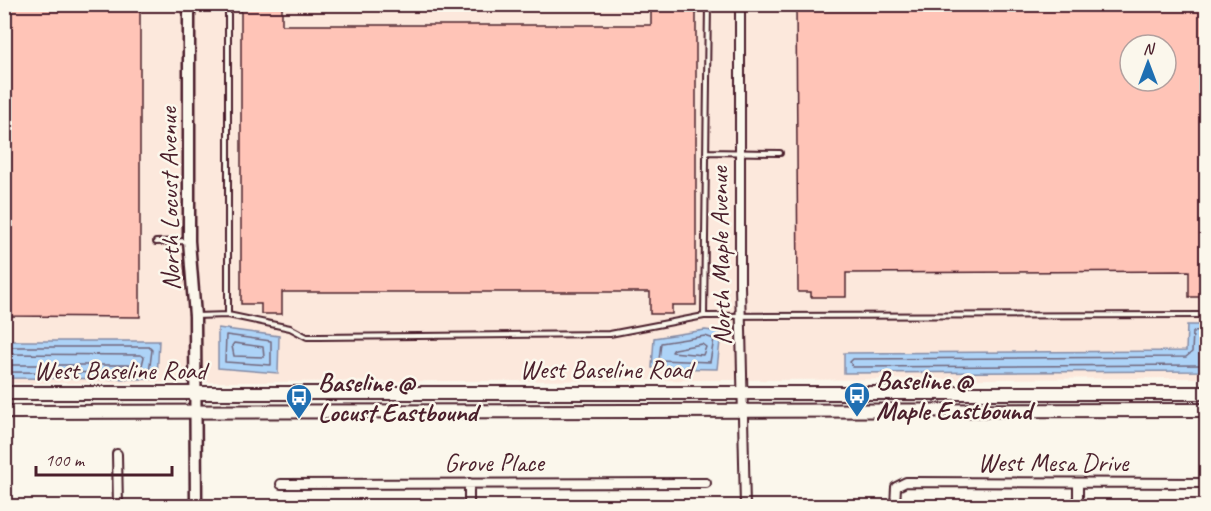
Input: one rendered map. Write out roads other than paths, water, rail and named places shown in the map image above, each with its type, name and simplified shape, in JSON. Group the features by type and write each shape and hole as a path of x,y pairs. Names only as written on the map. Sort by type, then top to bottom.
{"main road":[{"name":"West Baseline Road","path":"4,393 1206,393"},
{"path":"4,412 1206,410"}],"street":[{"name":"North Locust Avenue","path":"189,4 189,241 195,316 196,507"},
{"name":"North Maple Avenue","path":"740,4 745,507"},
{"path":"117,454 118,507"},
{"name":"West Mesa Drive","path":"895,507 896,487 900,484 915,482 1206,483"},
{"path":"469,483 469,507"},
{"name":"Grove Place","path":"281,484 706,483"},
{"path":"1078,484 1078,507"}],"lane":[{"path":"228,4 228,315"},
{"path":"704,316 708,4"},
{"path":"706,152 780,153"},
{"path":"156,242 189,241"},
{"path":"195,316 228,315 290,328 307,337 319,337 610,334 704,316 1206,315"}],"water":[{"path":"1187,325 1206,325 1206,371 844,373 844,353 1186,351"},
{"path":"218,328 279,336 278,373 218,368"},
{"path":"705,330 721,332 717,369 652,368 654,338"},
{"path":"5,341 159,341 157,379 5,378"}],"place":[{"name":"Baseline @ Maple Eastbound","path":"857,418"},
{"name":"Baseline @ Locust Eastbound","path":"299,420"}]}
